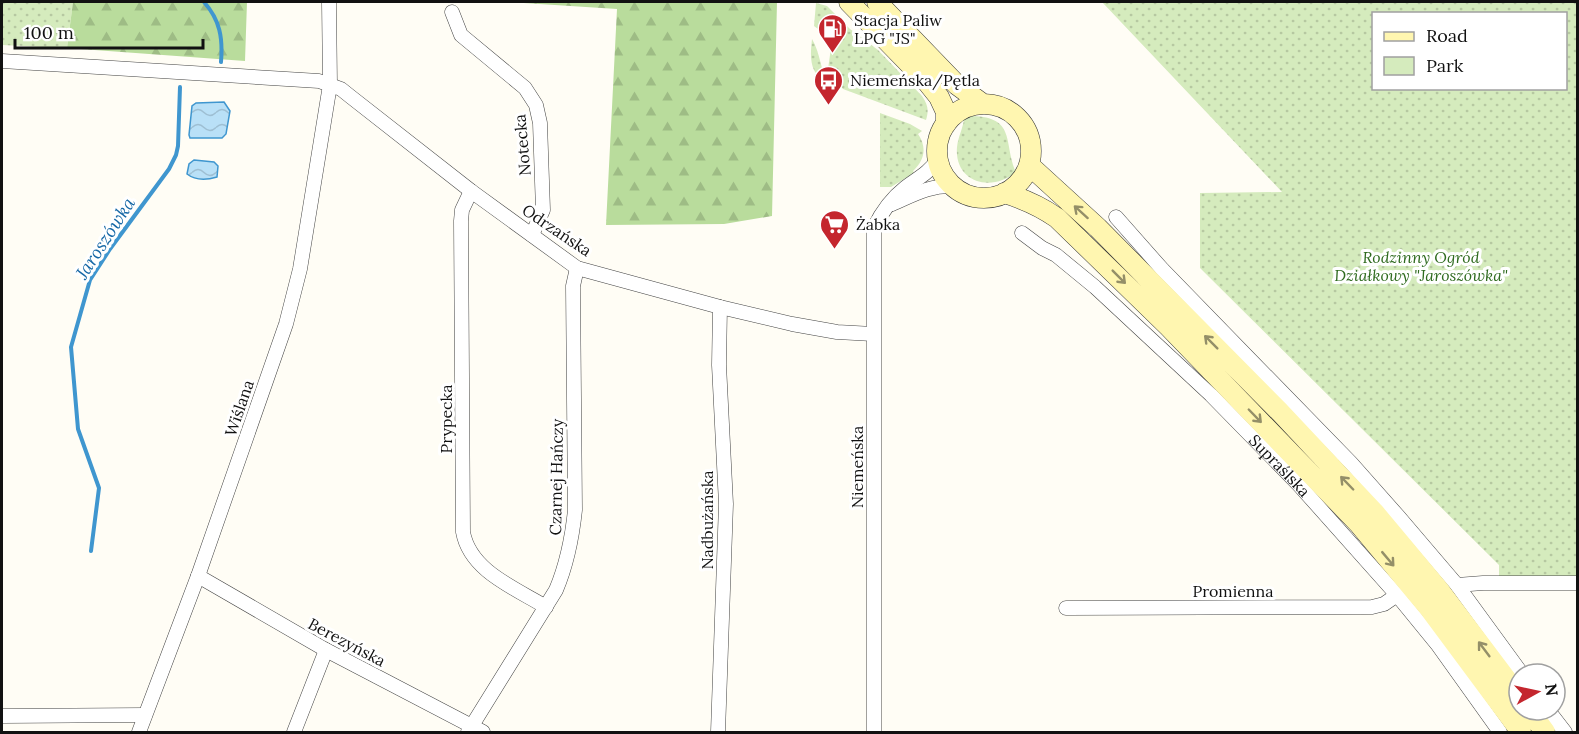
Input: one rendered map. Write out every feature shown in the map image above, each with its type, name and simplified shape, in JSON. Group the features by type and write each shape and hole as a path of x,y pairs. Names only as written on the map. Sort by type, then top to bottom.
{"main road":[{"path":"849,2 939,98 946,112 946,124"},
{"path":"878,2 957,85 984,104 1005,110 1017,118 1026,130 1029,141 1029,165 1016,185 1004,193 988,198 978,198 953,186 945,178 938,159 939,139 946,124 961,110 984,104"},
{"path":"1029,165 1098,228 1280,412 1374,512 1440,591 1507,680"},
{"path":"1004,193 1023,198 1057,218 1177,334 1359,524 1429,608 1521,732"}],"street":[{"path":"329,2 330,84"},
{"name":"Notecka","path":"452,12 461,35 525,88 536,105 540,123 543,210 532,235"},
{"name":"Odrzańska","path":"2,61 304,79 330,84 351,97 471,191 577,268 720,307 821,330 873,334"},
{"name":"Wiślana","path":"139,732 198,576 286,324 300,269 330,84"},
{"name":"Niemeńska","path":"874,732 873,228 904,188 932,169 938,159"},
{"path":"888,206 927,188 953,186"},
{"name":"Prypecka","path":"471,191 462,210 461,221 463,532 470,553 479,565 546,607"},
{"path":"1116,217 1162,268 1351,463 1457,585 1513,662"},
{"name":"Supraślska","path":"1022,233 1070,266 1211,395 1299,485 1397,595 1437,644 1500,732"},
{"name":"Czarnej Hańczy","path":"474,730 556,590 565,568 572,539 575,510 573,286 577,268"},
{"name":"Nadbużańska","path":"718,732 726,504 719,364 720,307"},
{"name":"Berezyńska","path":"198,576 326,650 474,730"},
{"path":"1457,585 1578,583"},
{"name":"Promienna","path":"1066,608 1372,607 1384,604 1397,595"},
{"path":"294,732 326,650"},
{"path":"2,716 145,715"},
{"path":"1574,732 1578,730"}],"green space":[{"path":"2,2 73,2 67,48 2,45"},
{"path":"73,2 247,2 245,61 67,48"},
{"path":"508,2 777,2 772,216 724,224 606,225 617,9"},
{"name":"Rodzinny Ogród Działkowy \"Jaroszówka\"","path":"1102,2 1577,2 1577,576 1499,576 1499,565 1200,268 1200,193 1282,192"},
{"path":"816,3 827,6 850,29 878,50 922,96 927,108 926,120 843,89 828,69 832,41 840,30 827,19 818,29 814,26"},
{"path":"812,39 827,84 817,75 812,64"},
{"path":"880,113 922,131 918,134 924,149 914,173 891,187 880,187"},
{"path":"972,116 996,121 1002,127 1016,172 996,182 986,183 968,176 961,169 957,147 964,119"}],"water":[{"path":"224,102 230,111 226,134 222,138 190,138 192,106 196,103"},
{"path":"194,160 214,162 218,166 217,177 202,179 187,174 189,164"}],"waterway":[{"name":"Jaroszówka","path":"204,2 214,16 219,30 221,62"},
{"name":"Jaroszówka","path":"91,551 99,488 78,429 71,347 90,280 169,169 176,155 180,87"}],"place":[{"name":"Stacja Paliw LPG \"JS\"","path":"833,54"},
{"name":"Niemeńska/Pętla","path":"829,106"},
{"name":"Żabka","path":"835,250"}]}
